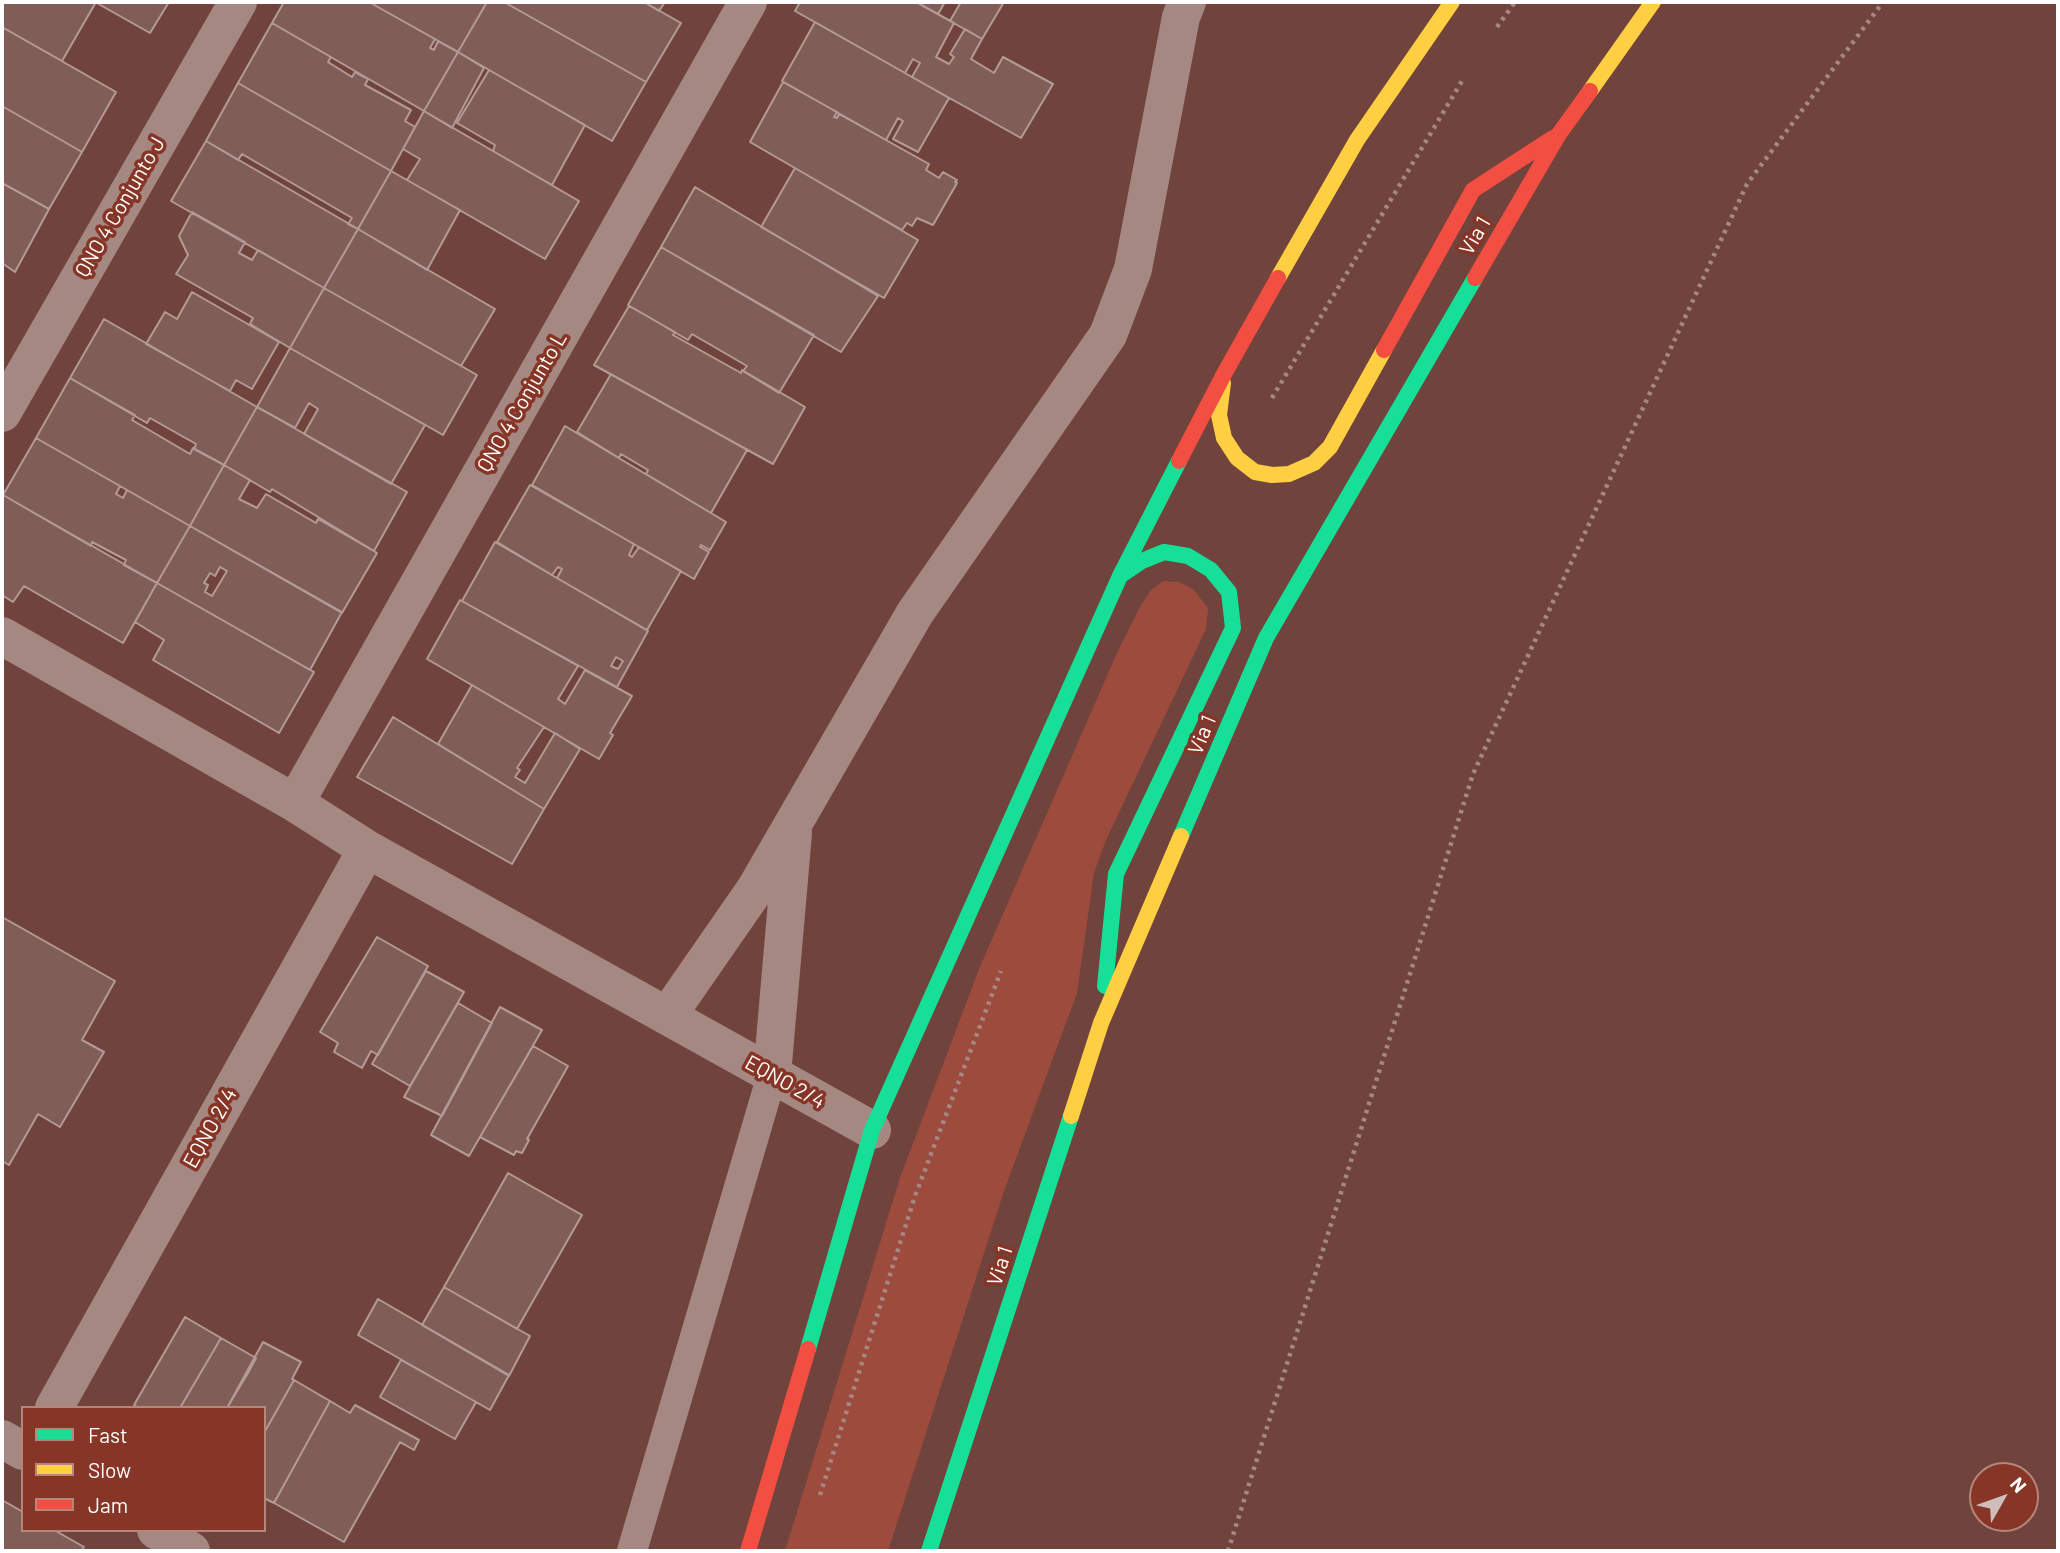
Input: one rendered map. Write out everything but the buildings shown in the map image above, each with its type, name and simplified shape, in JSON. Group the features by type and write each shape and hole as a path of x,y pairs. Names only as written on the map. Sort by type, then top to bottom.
{"main road":[{"path":"748,1551 872,1130 1120,576 1224,374 1357,140 1452,2"},
{"name":"Via 1","path":"929,1551 1101,1023 1266,638 1559,134 1653,2"},
{"path":"1224,374 1219,415 1224,438 1237,458 1255,472 1272,475 1289,474 1314,463 1330,447 1473,190 1559,134"},
{"path":"1101,1023 1116,874 1233,628 1229,592 1211,570 1188,556 1164,552 1142,561 1120,576"}],"street":[{"name":"QNO 4 Conjunto J","path":"2,413 238,2"},
{"name":"QNO 4 Conjunto L","path":"295,803 748,2"},
{"path":"668,1015 756,888 915,613 1108,335 1133,269 1181,17 1187,2"},
{"name":"EQNO 2/4","path":"2,636 295,803 367,849 872,1130"},
{"path":"772,1075 794,823"},
{"name":"EQNO 2/4","path":"55,1406 367,849"},
{"path":"2,1439 21,1450"},
{"path":"159,1532 191,1551"}],"lane":[{"path":"632,1551 772,1075"}],"path":[{"path":"1228,1551 1473,774 1747,184 1883,2"}],"shaded area":[{"path":"1163,581 1179,582 1193,589 1208,608 1206,629 1106,840 1094,873 1077,993 1004,1191 888,1551 785,1551 900,1178 979,969 1117,653 1141,605 1151,590"}],"traffic: fast":[{"path":"1181,836 1266,638 1475,278"},
{"path":"808,1349 872,1130 1120,576 1179,461"},
{"path":"1105,986 1116,874 1233,628 1229,592 1211,570 1188,556 1164,552 1142,561 1120,576"},
{"path":"929,1551 1071,1116"}],"traffic: slow":[{"path":"1278,278 1357,140 1452,2"},
{"path":"1590,91 1653,2"},
{"path":"1223,383 1219,415 1224,438 1237,458 1255,472 1289,474 1314,463 1330,447 1384,350"},
{"path":"1071,1116 1101,1023 1181,836"}],"traffic: jam":[{"path":"1475,278 1559,134 1590,91"},
{"path":"1384,350 1473,190 1553,138"},
{"path":"1179,461 1278,278"},
{"path":"748,1551 808,1349"}]}
